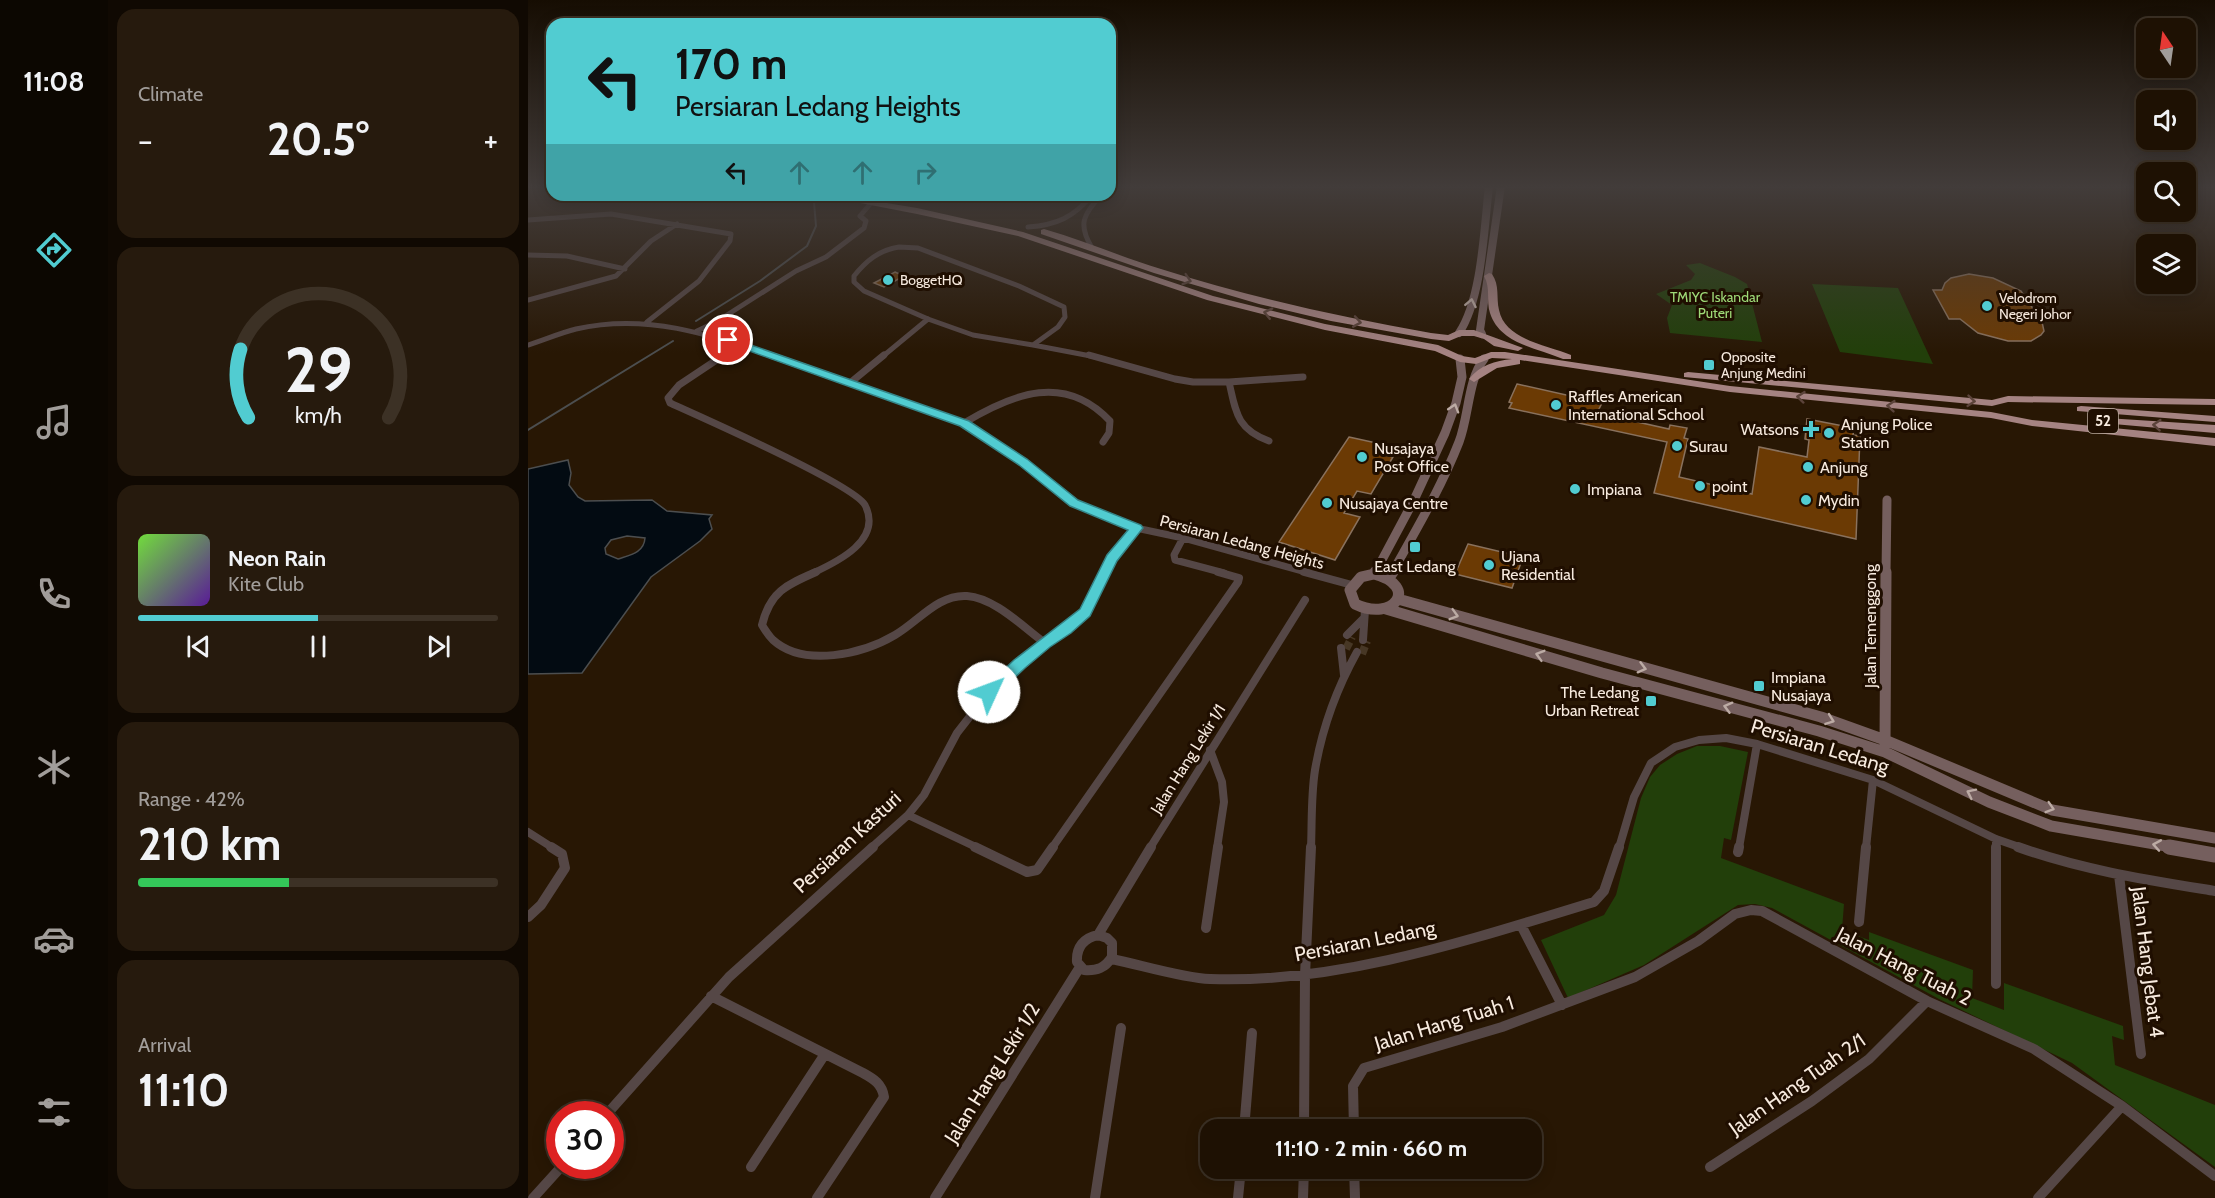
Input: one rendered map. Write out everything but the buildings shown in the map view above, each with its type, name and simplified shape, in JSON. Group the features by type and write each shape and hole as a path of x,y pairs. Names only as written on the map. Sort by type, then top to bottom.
{"highway":[{"path":"1043,242 1210,298 1325,327 1446,350 1460,359 1487,357 1496,348 1494,343 1482,334 1454,335 1331,318 1259,301 1157,271 1073,242"},
{"path":"1489,276 1494,289 1495,315 1504,330 1527,343 1567,357"},
{"path":"1446,350 1444,344 1454,335"},
{"name":"52","path":"1494,343 1567,357 1686,374 1992,409 2215,419"},
{"name":"52","path":"1487,357 1513,356 1730,389 2215,429"},
{"path":"1474,379 1489,367 1504,363 1578,367"},
{"path":"1992,409 2008,399 2215,402"},
{"path":"1992,409 2032,423 2215,442"}],"street":[{"path":"528,300 603,281 626,269 650,242"},
{"path":"647,322 699,281 728,242"},
{"path":"697,331 716,322 796,271 826,257 846,242"},
{"path":"1088,242 1092,248"},
{"path":"1454,335 1467,325 1482,242"},
{"path":"1482,334 1480,330 1494,242"},
{"path":"1032,346 1058,327 1065,317 1064,307 1018,286 918,248 904,245 885,248 854,276 854,282 864,291 928,319 973,335 1032,346 1094,356 1193,382 1303,377"},
{"path":"528,255 549,253 573,255 626,269"},
{"path":"850,383 928,319"},
{"name":"Persiaran Ledang Heights","path":"528,345 594,325 647,322 697,331 741,344 964,423 1023,462 1074,503 1136,528 1184,538 1352,585"},
{"path":"741,344 671,392 668,398 670,403 763,446 851,492 863,500 868,513 868,526 862,540 852,551 796,581 770,600 762,626 777,646 795,652 815,654 862,648 895,634 947,599 969,596 999,611 1045,643"},
{"path":"1389,578 1451,463 1467,417 1478,366 1487,357"},
{"path":"1374,574 1434,459 1445,433 1461,381 1460,359"},
{"path":"1229,382 1241,422 1249,434 1269,441"},
{"path":"964,423 1000,402 1018,395 1053,392 1089,401 1103,410 1110,420 1109,433 1103,442"},
{"name":"Jalan Temenggong","path":"1885,746 1887,500"},
{"name":"Persiaran Kasturi","path":"618,1101 729,977 908,815 924,795 957,733 983,700 1045,643 1085,612 1112,558 1136,528"},
{"path":"908,815 1027,872 1034,872 1040,867 1238,582 1239,578 1235,576 1175,560 1174,555 1184,538"},
{"path":"1349,636 1364,614 1386,609 1398,599 1399,587 1389,578 1374,574 1361,577 1350,590 1351,600 1364,614 1365,640"},
{"name":"Persiaran Ledang","path":"1398,599 1821,717 1885,746 2052,810 2215,838"},
{"name":"Jalan Hang Lekir 1/1","path":"1098,935 1210,750 1305,600"},
{"name":"Persiaran Ledang","path":"1386,609 1602,673 1819,731 1885,746 1989,802 2051,826 2215,855"},
{"path":"1343,648 1344,675"},
{"path":"1304,1119 1305,975 1315,771 1326,724 1344,675 1360,653"},
{"name":"Persiaran Ledang","path":"1112,959 1209,979 1305,975 1441,948 1594,902 1604,891 1610,877 1634,797 1651,763 1675,747 1699,740 1726,738 1757,744 1873,780 1996,839 2060,862 2119,875 2215,891"},
{"path":"1738,852 1757,744"},
{"path":"1206,927 1224,802 1222,782 1210,750"},
{"path":"1859,921 1873,780"},
{"path":"528,832 562,854 564,868 541,905 528,917"},
{"path":"1996,839 1996,984"},
{"name":"Jalan Hang Jebat 4","path":"2119,875 2141,1054"},
{"name":"Jalan Hang Tuah 2","path":"1563,1005 1635,977 1698,941 1735,914 1751,910 1762,911 1927,1001 2034,1049 2122,1106 2215,1176"},
{"path":"1521,925 1563,1005"},
{"path":"1098,935 1104,935 1113,942 1112,959 1108,965 1096,971 1084,970 1080,967 1076,956 1078,950 1086,939 1098,935"},
{"name":"Jalan Hang Lekir 1/2","path":"935,1198 1080,967"},
{"path":"711,996 879,1082 883,1088 884,1097 817,1198"},
{"name":"Jalan Hang Tuah 2/1","path":"1710,1167 1812,1101 1869,1059 1927,1001"},
{"name":"Jalan Hang Tuah 1","path":"1354,1119 1353,1086 1364,1068 1502,1027 1563,1005"},
{"path":"1095,1198 1121,1028"},
{"path":"1245,1119 1252,1033"},
{"path":"751,1167 825,1054"},
{"path":"2038,1198 2122,1106"},
{"path":"533,1198 550,1179"},
{"path":"1238,1198 1239,1179"},
{"path":"1303,1198 1304,1179"},
{"path":"1354,1179 1355,1198"}],"green space":[{"name":"TMIYC Iskandar Puteri","path":"1700,263 1747,284 1762,342 1670,333 1667,318 1672,305 1656,294 1691,280 1695,274 1686,265"},
{"path":"1812,284 1898,288 1933,364 1840,352"},
{"path":"1697,746 1720,746 1748,752 1731,840 1724,838 1721,858 1844,904 1842,930 1869,940 1869,932 1973,970 1972,998 2004,1010 2004,983 2123,1026 2124,1040 2112,1036 2115,1065 2215,1105 2215,1167 2072,1063 1939,999 1772,908 1755,904 1738,905 1644,965 1568,998 1541,940 1604,915 1616,895 1641,798 1650,777 1660,765 1677,754"}],"shaded area":[{"path":"568,460 571,473 569,485 578,497 585,501 652,500 667,511 712,515 709,519 712,529 700,541 651,577 582,673 528,674 528,469","holes":["627,536 645,538 642,547 632,555 618,559 606,554 605,548 611,540"]}],"waterway":[{"path":"696,321 760,281 807,246 809,242"},
{"path":"528,430 673,341"}],"tunnel":[{"path":"1346,649 1352,637"},
{"path":"1362,654 1367,641"}],"place":[{"name":"BoggetHQ","path":"888,280"},
{"name":"Velodrom Negeri Johor","path":"1987,306"},
{"name":"Opposite Anjung Medini","path":"1709,365"},
{"name":"Raffles American International School","path":"1556,405"},
{"name":"Watsons","path":"1811,429"},
{"name":"Anjung Police Station","path":"1829,433"},
{"name":"Surau","path":"1677,446"},
{"name":"Nusajaya Post Office","path":"1362,457"},
{"name":"Anjung","path":"1808,467"},
{"name":"point","path":"1700,486"},
{"name":"Impiana","path":"1575,489"},
{"name":"Mydin","path":"1806,500"},
{"name":"Nusajaya Centre","path":"1327,503"},
{"name":"East Ledang","path":"1415,547"},
{"name":"Ujana Residential","path":"1489,565"},
{"name":"Impiana Nusajaya","path":"1759,686"},
{"name":"The Ledang Urban Retreat","path":"1651,701"}],"route":[{"path":"728,340 964,423 1023,462 1074,503 1136,528 1112,558 1085,612 989,692"}]}
